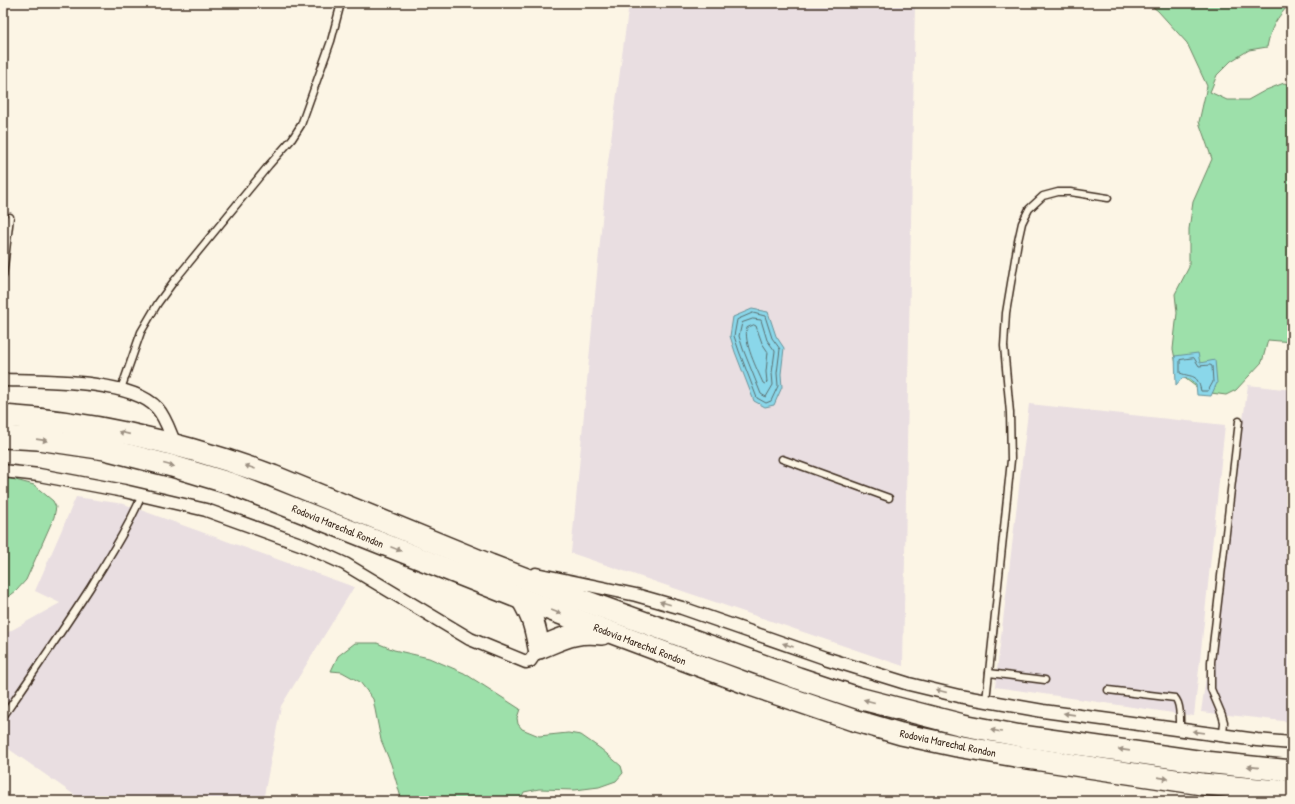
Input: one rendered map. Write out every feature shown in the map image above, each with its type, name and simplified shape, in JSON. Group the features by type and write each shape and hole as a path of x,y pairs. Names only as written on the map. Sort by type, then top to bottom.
{"highway":[{"name":"Rodovia Marechal Rondon","path":"3,416 39,418 100,428 175,444 240,464 273,476 490,565 606,609 790,676 907,712 1021,736 1204,762 1292,771"},
{"name":"Rodovia Marechal Rondon","path":"3,437 38,439 106,450 172,466 232,484 617,635 751,685 853,720 901,734 957,746 1202,784 1292,792"},
{"path":"522,599 532,616 539,648 566,636 580,633 617,635"}],"street":[{"path":"3,380 76,382 121,389 147,400 158,408 175,444"},
{"path":"3,471 39,475 142,495 206,510 303,544 345,564 470,639 518,660 530,662 539,648"},
{"path":"490,565 636,595 682,608 825,658 909,684 959,696 1043,711 1292,743"}],"lane":[{"path":"121,389 141,332 158,303 174,281 292,139 301,125 331,41 341,3"},
{"path":"986,700 1011,460 1010,413 1004,346 1006,313 1011,274 1021,229 1029,209 1043,196 1058,192 1070,192 1108,198"},
{"path":"3,276 10,217"},
{"path":"1223,735 1224,722 1211,689 1211,662 1239,422"},
{"path":"782,459 889,498"},
{"path":"5,714 101,571 128,526 142,495"},
{"path":"989,672 1045,680"},
{"path":"1108,690 1177,699 1180,729"}],"shaded area":[{"path":"629,3 915,3 903,666 571,553 606,177"},
{"path":"1248,385 1292,390 1292,722 1201,712"},
{"path":"1029,404 1225,425 1194,716 995,687"},
{"path":"76,497 124,504 354,587 281,706 263,801 83,801 3,745 3,635 60,603 35,591"}],"green space":[{"path":"1148,3 1291,3 1281,13 1275,23 1270,34 1267,47 1249,50 1231,61 1217,75 1210,92 1227,100 1248,100 1266,90 1284,83 1292,86 1292,342 1268,340 1262,362 1236,390 1226,395 1211,393 1195,386 1182,376 1176,364 1173,349 1177,313 1175,294 1189,267 1189,229 1193,202 1212,159 1199,122 1207,86 1187,43 1158,11"},
{"path":"3,478 34,485 53,501 56,507 54,517 26,580 16,591 3,601"},
{"path":"355,643 377,643 394,650 429,658 464,673 520,709 517,718 518,724 522,729 539,736 568,733 581,735 621,766 623,773 616,781 599,787 575,790 539,789 524,792 521,798 523,801 402,801 391,764 381,740 373,699 360,682 342,672 331,671 338,656"}],"water":[{"path":"752,309 768,312 776,336 784,348 781,374 782,387 774,405 765,407 754,401 730,336 733,317"},
{"path":"1198,353 1200,363 1215,360 1217,383 1211,396 1197,395 1196,384 1189,379 1182,378 1176,385 1175,356"}]}
